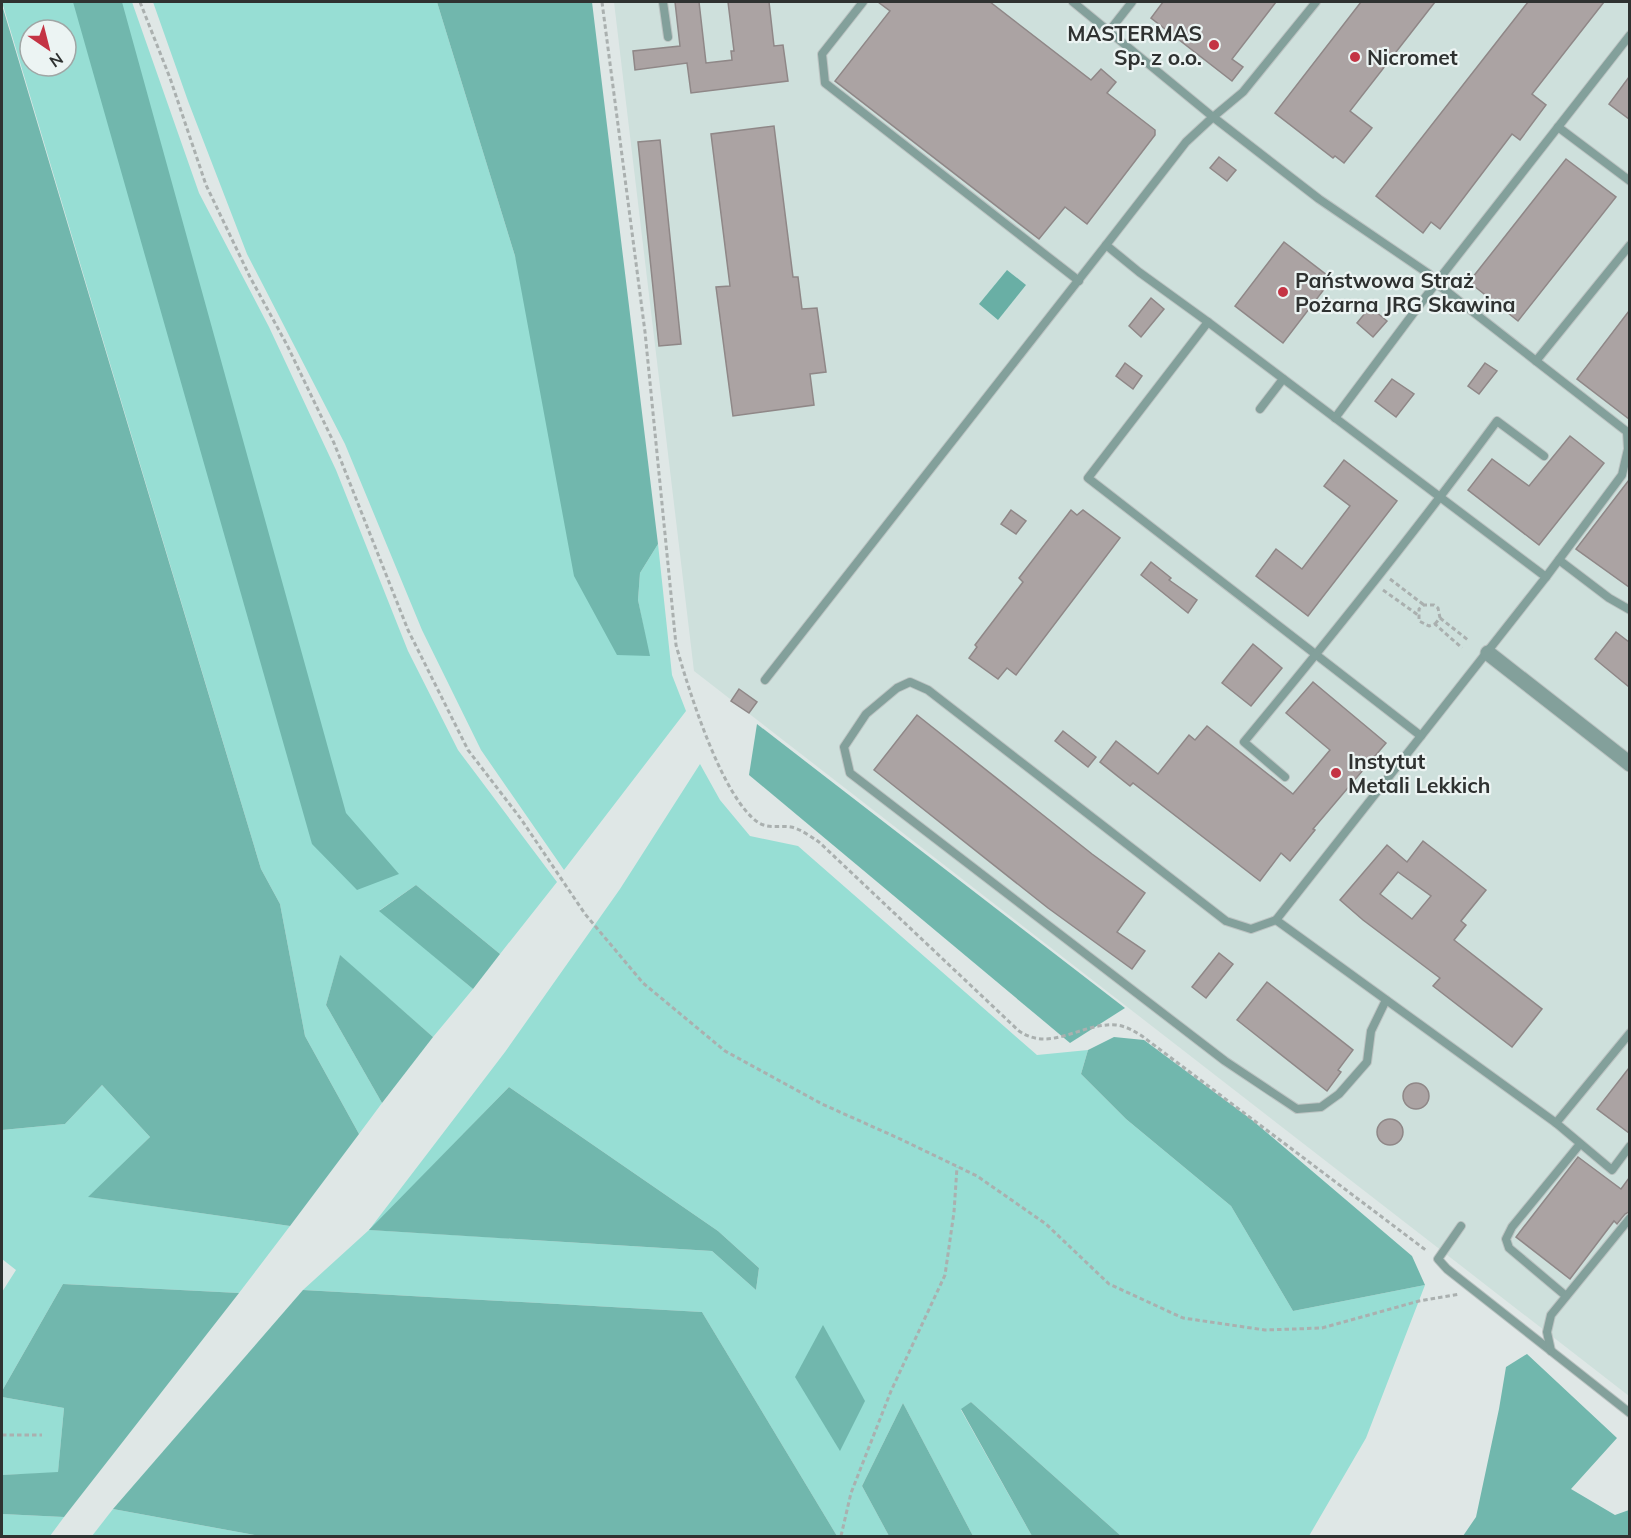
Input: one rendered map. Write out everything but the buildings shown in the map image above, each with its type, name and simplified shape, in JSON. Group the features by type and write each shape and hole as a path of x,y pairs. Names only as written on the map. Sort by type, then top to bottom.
{"street":[{"path":"1488,653 1629,764"}],"lane":[{"path":"663,2 668,37"},
{"path":"863,2 822,54 825,83 1079,281"},
{"path":"1073,2 1110,30 1213,117 1319,199 1429,274 1436,283 1628,433 1628,449 1622,475 1488,653 1276,920 1251,929 1226,921 928,690 910,682 897,688 866,714 844,747 850,772 1225,1061 1297,1109 1321,1107 1339,1094 1367,1062 1371,1031 1386,1000"},
{"path":"1110,30 1132,2"},
{"path":"765,680 1079,281 1185,142 1243,92 1316,2"},
{"path":"1335,418 1436,283 1629,35"},
{"path":"1558,127 1629,181"},
{"path":"1536,361 1629,245"},
{"path":"1106,246 1546,577"},
{"path":"1208,322 1088,478 1421,736"},
{"path":"1260,409 1283,379"},
{"path":"1286,777 1244,742 1382,572 1497,421 1544,456"},
{"path":"1559,560 1629,610"},
{"path":"1276,920 1556,1123 1611,1170 1629,1146"},
{"path":"1556,1123 1629,1033"},
{"path":"1566,1296 1509,1248 1506,1239 1512,1227 1580,1144"},
{"path":"1551,1351 1547,1332 1551,1315 1629,1218"},
{"path":"1461,1226 1438,1260 1629,1413"}],"path":[{"path":"140,2 170,78 206,185 334,443 408,630 468,750 521,819 585,914 643,983 725,1051 822,1104 977,1176 1046,1224 1109,1284 1183,1318 1265,1330 1322,1328 1419,1302 1475,1291"},
{"path":"602,2 645,332 676,645 688,690 732,791 751,816 761,824 771,827 792,827 819,842 1010,1022 1028,1036 1044,1039 1070,1036 1115,1025 1128,1028 1142,1036 1438,1260"},
{"path":"1382,572 1424,605 1434,605 1438,608 1440,618 1468,640"},
{"path":"1373,583 1418,615"},
{"path":"1424,605 1419,609 1419,621 1430,626 1440,618"},
{"path":"1435,624 1462,648"},
{"path":"841,1536 851,1493 891,1391 945,1275 954,1212 957,1167"},
{"path":"2,1435 42,1435"}],"shaded area":[{"path":"2,2 132,2 199,193 269,327 336,470 408,651 458,750 557,882 500,954 416,885 380,910 473,989 433,1037 340,956 326,1005 382,1103 359,1134 305,1036 280,904 261,869 25,78 78,78 78,18 18,18 18,56"},
{"path":"73,2 122,2 346,813 399,874 357,890 312,844"},
{"path":"153,2 437,2 515,256 649,656 638,600 640,573 658,544 672,675 686,711 564,870 481,750 422,630 345,444 247,254 188,101"},
{"path":"437,2 592,2 658,544 640,573 638,600 650,656 617,655 574,576 515,256"},
{"path":"614,2 1629,2 1629,1396 694,671"},
{"path":"2,5 18,58 18,78 24,78 261,869 280,904 305,1036 359,1134 290,1226 88,1197 150,1137 102,1085 65,1124 2,1130"},
{"path":"1007,270 1026,285 998,320 979,304"},
{"path":"757,724 1125,1008 1070,1043 749,775"},
{"path":"700,764 720,800 750,836 798,846 1037,1055 1088,1050 1081,1074 1126,1119 1231,1206 1293,1311 1425,1285 1366,1438 1309,1536 1121,1536 971,1402 961,1410 1032,1536 973,1536 903,1403 862,1486 889,1536 837,1536 702,1312 303,1290 369,1230 505,1052 620,889","holes":["509,1087 718,1231 759,1268 756,1290 712,1251 370,1230"]},
{"path":"416,885 500,954 473,989 379,911"},
{"path":"340,955 433,1037 382,1103 326,1005"},
{"path":"1114,1037 1144,1040 1252,1120 1412,1256 1425,1285 1293,1311 1231,1206 1126,1119 1081,1074 1088,1050"},
{"path":"102,1085 150,1137 89,1197 290,1226 239,1293 63,1284 2,1391 2,1292 16,1270 2,1259 2,1130 65,1124"},
{"path":"509,1087 718,1231 759,1268 756,1290 712,1251 369,1230"},
{"path":"63,1284 239,1293 64,1517 2,1514 2,1475 58,1472 64,1408 2,1397 2,1391"},
{"path":"303,1290 702,1312 837,1536 260,1536 113,1509"},
{"path":"823,1325 865,1401 840,1451 795,1377"},
{"path":"1527,1354 1617,1438 1571,1489 1615,1515 1629,1510 1629,1536 1463,1536 1476,1517 1506,1367"},
{"path":"2,1397 64,1408 58,1473 2,1475"},
{"path":"971,1402 1121,1536 1032,1536 961,1409"},
{"path":"903,1403 973,1536 889,1536 862,1486"},
{"path":"113,1509 260,1536 92,1536"},
{"path":"2,1514 64,1517 50,1536 2,1536"}],"place":[{"name":"MASTERMAS Sp. z o.o.","path":"1214,45"},
{"name":"Nicromet","path":"1355,57"},
{"name":"Państwowa Straż Pożarna JRG Skawina","path":"1283,292"},
{"name":"Instytut Metali Lekkich","path":"1336,773"}]}
